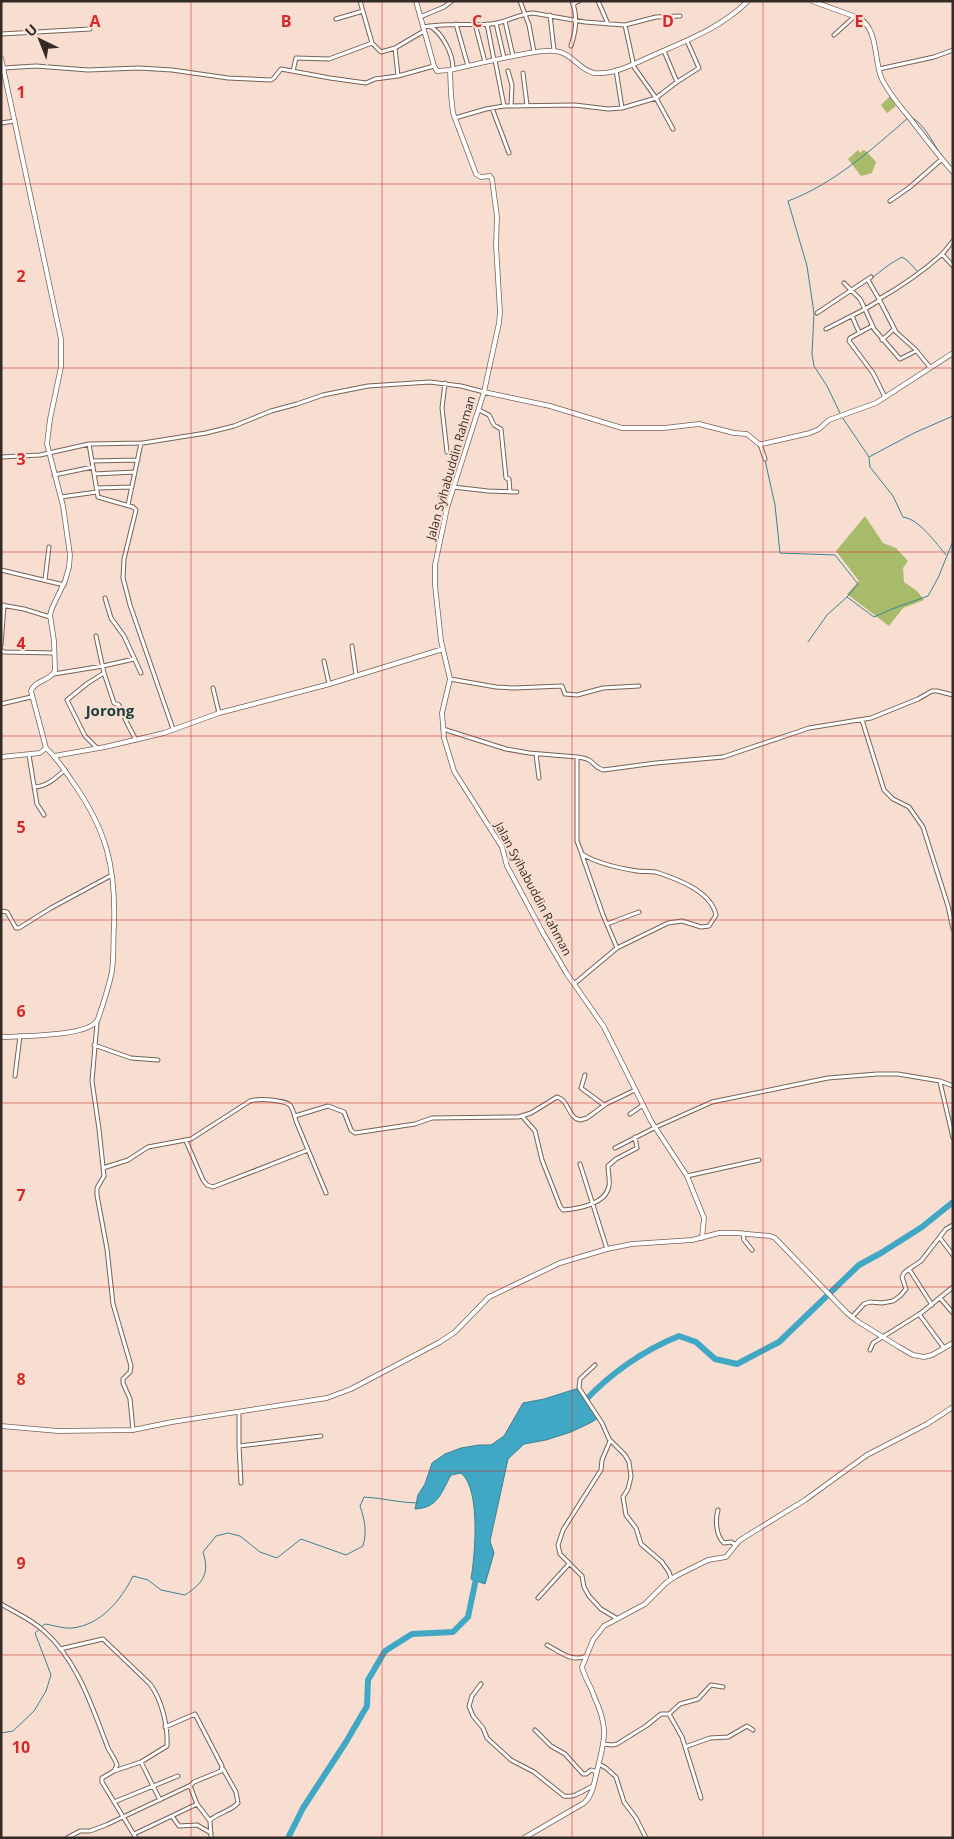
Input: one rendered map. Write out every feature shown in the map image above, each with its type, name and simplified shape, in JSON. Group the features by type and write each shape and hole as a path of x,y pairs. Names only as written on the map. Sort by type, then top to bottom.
{"street":[{"path":"360,1 372,43 381,52 394,48 430,26 456,23 487,24 505,22 525,14 550,15 576,21 625,25 652,18 680,16"},
{"path":"416,1 437,71 452,70 513,56 554,50 562,52 580,66 592,72 616,70 633,65 687,41 716,25 748,1"},
{"path":"420,17 444,7 452,1"},
{"path":"520,1 534,52"},
{"path":"571,46 576,21 573,3 579,1"},
{"path":"598,1 609,24"},
{"path":"812,1 854,16 865,22 875,42 875,54 886,86 953,172"},
{"path":"336,19 363,11"},
{"path":"550,15 554,50"},
{"path":"834,35 848,24 854,16"},
{"path":"505,22 513,56"},
{"path":"456,23 468,66"},
{"path":"496,23 504,58"},
{"path":"475,24 485,62"},
{"path":"487,24 504,106"},
{"path":"625,25 633,65 656,98 673,128"},
{"path":"430,26 438,33 447,48 452,60 452,70"},
{"path":"1,34 90,29"},
{"path":"455,118 504,106 575,105 608,109 622,108 656,98 699,68 687,41"},
{"path":"293,71 296,58 329,59 372,43"},
{"path":"394,48 398,76"},
{"path":"879,69 929,58 953,50"},
{"path":"664,51 677,82"},
{"path":"1,58 61,339 60,367 47,437 48,454 66,522 70,555 64,585 52,608 50,618 55,653 54,674"},
{"path":"2,68 36,66 88,70 145,68 228,78 271,80 276,77 280,70 363,82 375,78 398,76 434,66"},
{"name":"Jalan Syihabuddin Rahman","path":"452,70 450,95 455,118 477,175 481,177 489,175 492,177 496,200 496,245 500,312 484,392 453,488 438,544 434,571 443,649 450,679 442,713 448,754 454,771 502,846 507,866 550,946 604,1027 643,1105 687,1176 704,1218 702,1238"},
{"path":"616,70 622,108"},
{"path":"508,71 512,85 511,106"},
{"path":"523,73 527,105"},
{"path":"492,108 509,153"},
{"path":"1,123 15,122"},
{"path":"890,201 910,187 942,159"},
{"path":"826,329 865,309 896,290 943,253 953,241"},
{"path":"943,253 953,266"},
{"path":"818,313 851,289 870,279 894,329 915,349 929,366"},
{"path":"844,283 860,300 872,326 882,340 900,359 914,352"},
{"path":"852,316 859,332"},
{"path":"872,326 859,332 850,339 849,343 873,373 884,395"},
{"path":"882,340 894,329"},
{"path":"760,444 810,433 819,429 830,420 876,403 953,353"},
{"path":"1,457 27,457 89,444 141,442 202,434 234,426 271,411 323,395 351,389 418,382 445,383 550,406 622,428 664,428 699,424 734,433 747,434 760,444 765,459"},
{"path":"445,383 442,408 447,452"},
{"path":"479,410 489,415 494,425 501,429 506,478 509,479 510,492"},
{"path":"128,505 141,442"},
{"path":"89,444 98,497 128,505 136,510 124,559 122,572 124,585 161,698 174,729"},
{"path":"92,461 138,460"},
{"path":"54,475 93,467"},
{"path":"94,474 136,472"},
{"path":"60,497 96,490 132,487"},
{"path":"453,488 488,492 517,492"},
{"path":"45,580 49,547"},
{"path":"1,570 64,585"},
{"path":"105,598 110,618 124,636 141,673"},
{"path":"1,644 3,605 24,609 50,618"},
{"path":"96,636 104,673 114,703 120,705 136,740"},
{"path":"352,646 356,675"},
{"path":"54,756 136,740 443,649"},
{"path":"1,650 9,652 55,653"},
{"path":"133,1430 130,1399 123,1383 123,1379 130,1372 132,1366 113,1304 107,1249 97,1195 97,1188 104,1176 100,1129 92,1081 97,1023 112,972 113,875 105,842 92,810 65,770 46,748 31,691 33,687 54,674 134,659"},
{"path":"324,661 329,684"},
{"path":"97,748 85,736 66,700 88,682 104,673"},
{"path":"450,679 496,687 562,686 564,687 564,694 572,695 603,688 639,686"},
{"path":"212,688 219,714"},
{"path":"443,729 500,747 536,754 592,760 599,769 603,770 718,758 810,728 862,720 932,692 937,691 953,695"},
{"path":"1,704 32,697"},
{"path":"862,720 884,790 892,800 909,807 924,827 953,929"},
{"path":"1,757 29,755 42,752 46,748"},
{"path":"536,754 539,778"},
{"path":"29,755 37,804 44,815"},
{"path":"577,757 577,841 606,924 617,948"},
{"path":"34,787 40,787 48,783 65,770"},
{"path":"574,984 617,948 672,921 682,921 701,927 709,926 714,919 715,911 706,897 692,887 657,873 608,865 582,854"},
{"path":"1,911 7,912 16,928 19,928 76,894 113,875"},
{"path":"606,924 639,912"},
{"path":"1,1036 66,1033 97,1023"},
{"path":"15,1076 20,1036"},
{"path":"94,1045 130,1058 158,1060"},
{"path":"615,1148 656,1127 717,1101 835,1076 892,1074 940,1081 953,1086"},
{"path":"585,1075 581,1088 604,1105"},
{"path":"940,1081 953,1138"},
{"path":"295,1116 324,1106 330,1106 344,1112 351,1130 355,1133 415,1124 432,1118 506,1118 522,1116 557,1097 562,1099 578,1120 586,1118 604,1105 636,1090"},
{"path":"103,1168 128,1160 148,1147 186,1141 246,1103 254,1100 285,1102 292,1107 326,1192"},
{"path":"630,1114 643,1105"},
{"path":"522,1116 535,1131 542,1160 563,1210 583,1207 603,1197 608,1191 610,1184 609,1165 637,1148 635,1137"},
{"path":"186,1141 204,1180 207,1185 213,1187 308,1150"},
{"path":"687,1176 759,1160"},
{"path":"580,1164 606,1249"},
{"path":"852,1317 864,1304 870,1302 885,1303 900,1296 906,1288 902,1277 904,1273 919,1263 946,1229 953,1225"},
{"path":"1,1426 58,1431 133,1430 182,1420 327,1398 351,1389 445,1339 459,1328 489,1297 550,1267 606,1249 644,1242 702,1238 719,1233 770,1236 775,1238 852,1317 907,1351 921,1357 932,1355 953,1343"},
{"path":"743,1234 744,1240 752,1250"},
{"path":"940,1238 951,1249 953,1255"},
{"path":"909,1269 932,1305"},
{"path":"870,1350 871,1345 932,1305 953,1288"},
{"path":"940,1298 953,1313"},
{"path":"919,1314 944,1348"},
{"path":"595,1365 580,1379 579,1388 604,1426 610,1441 625,1455 629,1462 631,1477 628,1489 623,1497 626,1515 636,1528 641,1544 662,1562 671,1578"},
{"path":"524,1838 584,1803 590,1796 594,1786 604,1744 604,1725 595,1697 582,1670 596,1634 616,1618 645,1604 671,1578 702,1563 726,1557 744,1537 805,1500 867,1455 927,1424 953,1407"},
{"path":"239,1412 241,1483"},
{"path":"239,1446 321,1436"},
{"path":"610,1441 603,1455 600,1471 560,1535 559,1550 569,1564 582,1576 586,1591 592,1600 601,1609 616,1618"},
{"path":"718,1510 717,1522 720,1539 724,1543 730,1542 736,1545"},
{"path":"538,1598 569,1564"},
{"path":"1,1604 40,1628 60,1649 78,1676 94,1707 117,1765 114,1771"},
{"path":"60,1649 100,1639 106,1641 155,1691 165,1728 166,1748 140,1762 114,1771 103,1777 102,1780 134,1836 197,1804"},
{"path":"546,1645 572,1658 578,1659 586,1656"},
{"path":"481,1684 470,1701 470,1712 483,1728 487,1738 501,1751 517,1764 534,1772 564,1796 578,1795 594,1786"},
{"path":"604,1744 617,1744 661,1714 669,1714 676,1706 698,1699 711,1685 723,1687"},
{"path":"165,1728 195,1714 236,1792 238,1803 210,1820"},
{"path":"669,1714 685,1747 701,1798"},
{"path":"685,1747 710,1738 728,1737 747,1726 752,1730"},
{"path":"535,1730 552,1746 565,1754 583,1774 592,1770 597,1772"},
{"path":"140,1762 160,1800"},
{"path":"599,1764 616,1777 624,1802 636,1818 646,1838"},
{"path":"67,1838 80,1831 94,1830 124,1817 219,1772 222,1768"},
{"path":"114,1802 178,1776"},
{"path":"191,1785 197,1804 210,1820 210,1838"},
{"path":"172,1816 179,1826 197,1825 211,1833"}],"green space":[{"path":"890,96 896,106 887,113 881,105"},
{"path":"858,150 860,153 863,150 866,151 876,162 872,173 861,176 848,159"},
{"path":"865,516 883,543 896,548 908,561 903,568 904,582 917,591 924,600 903,608 889,626 847,594 859,581 836,551"}],"water":[{"path":"579,1388 598,1418 571,1432 546,1440 524,1444 508,1459 490,1541 494,1553 485,1584 471,1579 475,1539 474,1507 472,1493 461,1473 451,1475 434,1503 415,1509 418,1495 425,1484 432,1463 445,1454 461,1448 491,1445 504,1436 523,1403 544,1399"}],"waterway":[{"path":"911,117 925,129 942,156"},
{"path":"840,413 827,386 814,366 812,354 814,313 807,266 788,201 805,194 852,165 908,118"},
{"path":"873,277 902,257 918,272"},
{"path":"842,417 869,457 914,433 953,416"},
{"path":"869,458 870,467 893,496 903,517 921,527 946,555"},
{"path":"765,460 775,505 780,553 835,555 858,584 847,597"},
{"path":"808,642 827,615 847,597 874,617 928,596 938,578 953,541"},
{"path":"583,1403 604,1382 628,1364 653,1348 679,1336 696,1342 715,1359 737,1364 779,1342 859,1265 922,1227 953,1202"},
{"path":"1,1733 13,1731 34,1711 46,1691 51,1675 35,1633 45,1624 69,1628 92,1622 109,1610 133,1576 148,1580 161,1590 185,1595 203,1577 206,1566 203,1552 216,1536 228,1533 240,1536 260,1552 277,1558 301,1539 346,1555 363,1546 365,1526 360,1506 364,1497 418,1503"},
{"path":"288,1838 303,1808 367,1706 368,1680 385,1651 412,1634 453,1632 468,1617 477,1574"}],"district":[{"name":"Jorong","path":"110,711"}]}
